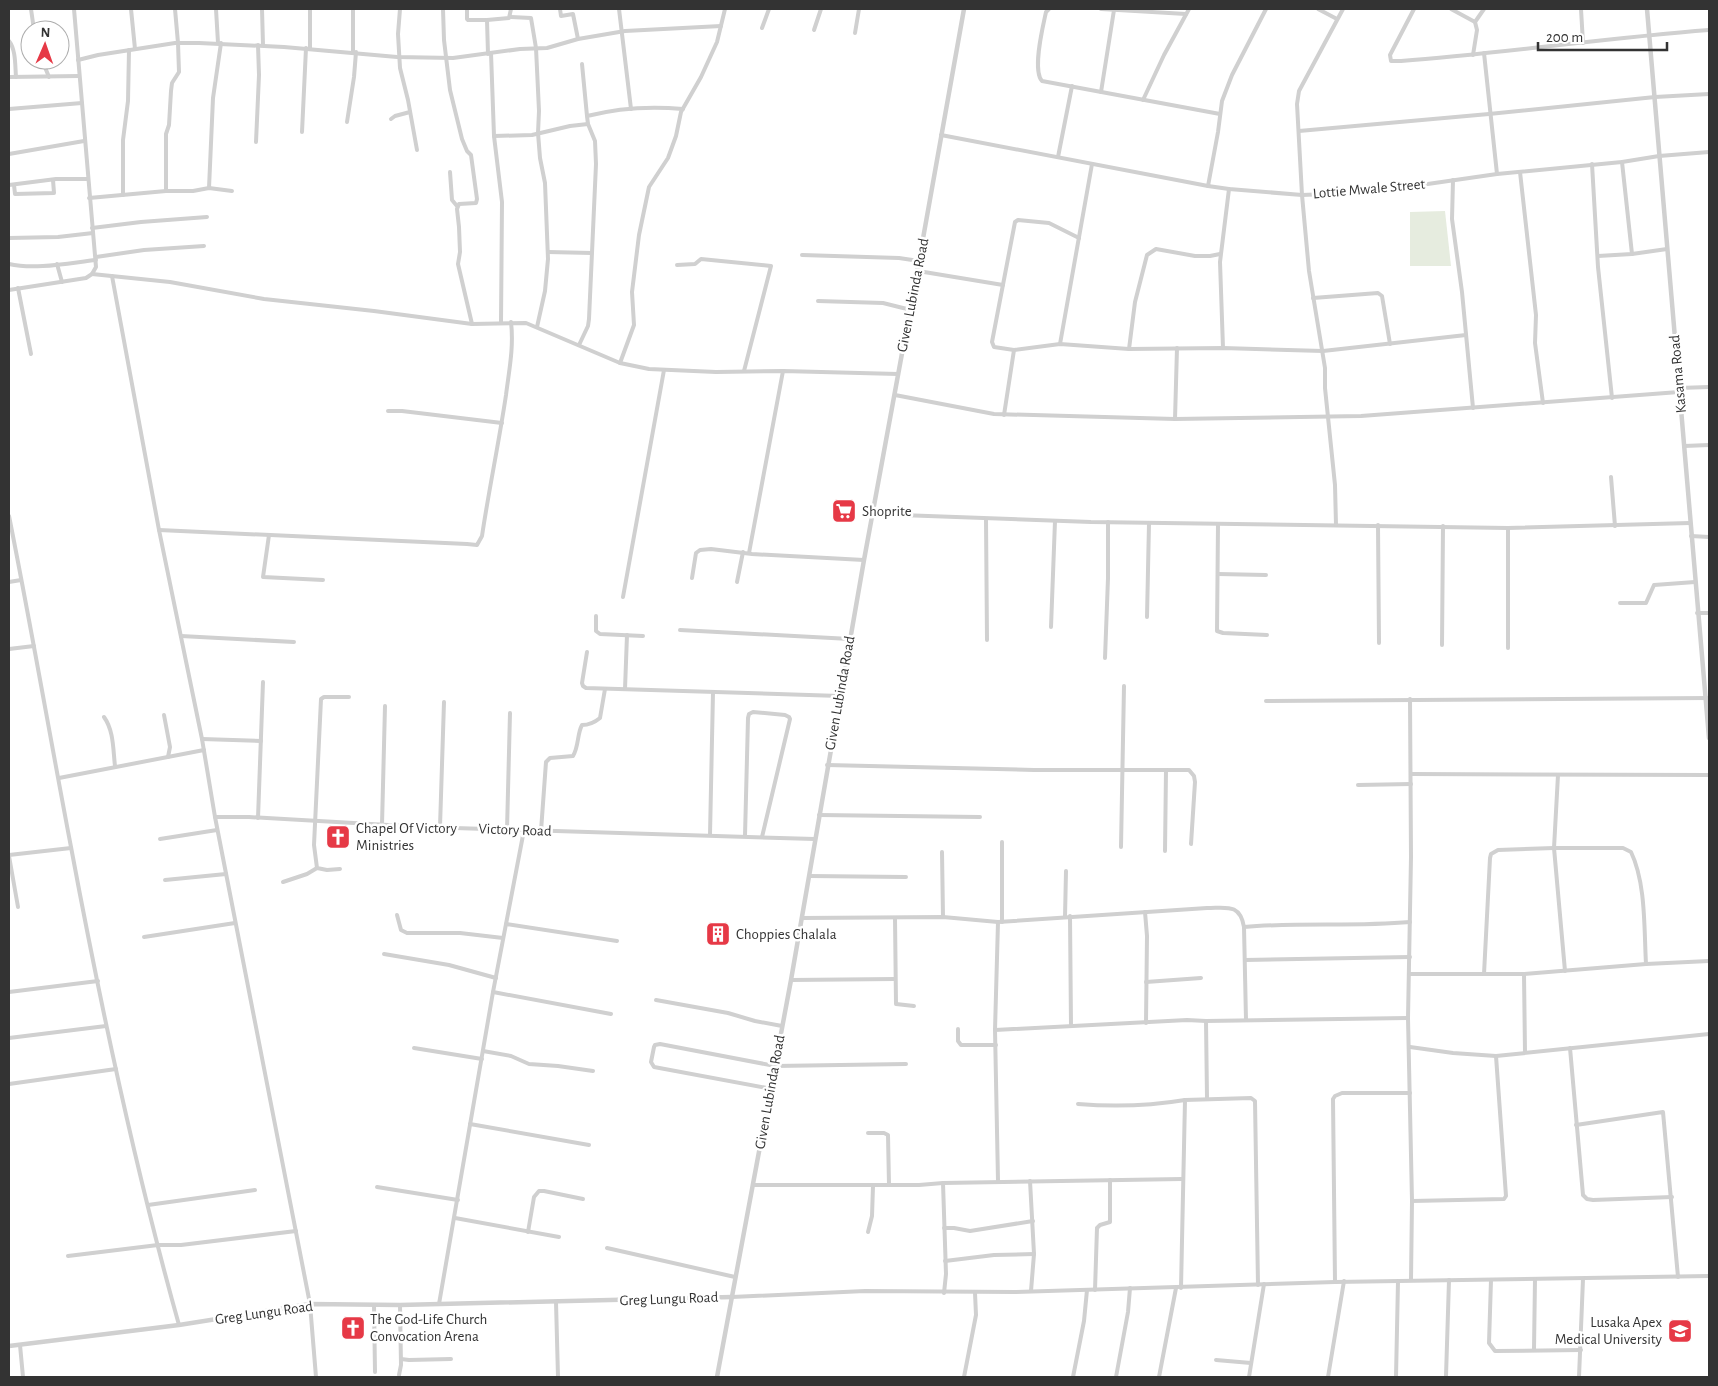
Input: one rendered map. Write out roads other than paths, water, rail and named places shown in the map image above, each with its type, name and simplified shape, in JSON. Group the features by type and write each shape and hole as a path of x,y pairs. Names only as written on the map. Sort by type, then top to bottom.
{"street":[{"path":"9,290 86,278 92,274 96,267 74,9"},
{"path":"131,9 135,49"},
{"path":"166,191 166,134 172,83 179,72 174,9"},
{"path":"209,188 214,93 219,43 216,9"},
{"path":"262,9 263,45"},
{"path":"302,132 310,9"},
{"path":"347,122 354,77 353,9"},
{"path":"400,9 398,34 400,68 417,150"},
{"path":"443,9 450,90 457,124 464,145 471,155 477,199 476,203 457,206"},
{"path":"467,9 468,20 531,18 536,48 540,116 538,133 540,158 545,182 548,252 545,292 537,327"},
{"path":"510,9 511,18"},
{"path":"560,9 561,16 573,14 578,39"},
{"path":"619,9 631,108"},
{"path":"620,363 634,325 632,292 638,235 648,190 668,158 676,136 679,117 701,77 720,36 725,9"},
{"path":"762,28 769,9"},
{"path":"814,30 821,9"},
{"path":"855,32 859,9"},
{"name":"Given Lubinda Road","path":"718,1377 735,1277 772,1089 814,839 920,261 964,9"},
{"path":"1049,9 1046,12 1041,40 1038,72 1042,81 1220,114"},
{"path":"1102,9 1186,14"},
{"path":"1143,100 1164,55 1189,9"},
{"path":"1208,186 1222,101 1232,75 1266,9"},
{"path":"1318,9 1337,19"},
{"path":"1336,525 1335,486 1323,351 1309,271 1302,195 1298,110 1299,91 1343,9"},
{"path":"1414,9 1389,60 1401,61 1484,54 1709,30"},
{"path":"1451,9 1475,22 1477,30 1473,55"},
{"path":"1475,22 1484,9"},
{"path":"1581,9 1583,43"},
{"name":"Kasama Road","path":"1647,9 1695,582 1708,698 1709,738"},
{"path":"1101,92 1114,10"},
{"path":"487,20 494,136 502,202 501,323"},
{"path":"78,60 98,55 178,43 263,45 399,56 446,57 565,44 578,39 621,31 721,26"},
{"path":"9,41 14,52 16,77"},
{"path":"256,142 259,75 258,45"},
{"path":"123,194 123,140 128,101 129,50"},
{"path":"1484,54 1497,174"},
{"path":"579,345 588,326 589,319 596,155 594,135 588,124 582,64"},
{"path":"46,70 49,77"},
{"path":"9,77 79,76"},
{"path":"1058,157 1072,86"},
{"path":"1300,131 1655,97 1709,94"},
{"path":"9,109 82,103"},
{"path":"587,116 631,108 661,107 683,109"},
{"path":"391,120 395,116 410,112"},
{"path":"494,136 538,133 588,124"},
{"name":"Lottie Mwale Street","path":"941,136 1229,190 1302,195 1385,190 1497,174 1709,152"},
{"path":"9,154 84,141"},
{"path":"1622,162 1632,254"},
{"path":"1060,344 1092,164"},
{"path":"1592,164 1598,256 1612,398"},
{"path":"450,172 452,200 457,206 460,252 458,264 472,324"},
{"path":"1520,172 1536,315 1535,343 1543,403"},
{"path":"54,180 54,193 15,194 11,185 54,180 87,179"},
{"path":"1453,180 1452,219 1462,292 1473,408"},
{"path":"42,181 44,194"},
{"path":"89,198 166,191 193,191 209,188 232,191"},
{"path":"1223,348 1220,254 1229,190"},
{"path":"9,238 58,237 141,222 207,216"},
{"path":"1079,238 1049,222 1018,220 1015,222 992,344 996,348 1014,350 1060,344 1129,349 1223,348 1323,351 1466,335"},
{"path":"9,264 17,266 57,264 144,250 204,246"},
{"path":"1129,349 1135,302 1147,255 1156,249 1195,256 1220,254"},
{"path":"1598,256 1667,249"},
{"path":"548,252 592,253"},
{"path":"802,255 899,258 920,261"},
{"path":"676,265 695,264 701,259 771,266 744,371"},
{"path":"57,264 62,282"},
{"path":"918,271 1003,285"},
{"path":"92,274 170,282 264,299 472,324 526,323 620,363 664,370 898,374"},
{"path":"112,276 159,530 202,739 217,830 310,1304 316,1377"},
{"path":"18,288 30,354"},
{"path":"1313,298 1378,294 1382,296 1390,344"},
{"path":"818,301 883,303 911,310"},
{"path":"159,530 269,534 477,546 482,536 492,470 502,423 512,355 511,322"},
{"path":"1175,419 1177,348"},
{"path":"1004,415 1014,350"},
{"path":"623,597 664,370"},
{"path":"749,552 782,372"},
{"path":"895,395 972,411 1004,415 1175,419 1328,417 1612,398 1709,387"},
{"path":"388,411 502,423"},
{"path":"1684,446 1709,445"},
{"path":"1611,478 1615,526"},
{"path":"873,514 1055,521 1508,528 1690,523"},
{"path":"9,516 106,1026 148,1205 180,1325"},
{"path":"986,519 987,640"},
{"path":"1051,627 1055,521"},
{"path":"1105,658 1108,522"},
{"path":"1147,617 1149,523"},
{"path":"1218,524 1217,631 1223,633 1267,635"},
{"path":"1378,525 1379,643"},
{"path":"1442,646 1443,526"},
{"path":"1508,528 1508,648"},
{"path":"269,534 263,577 323,580"},
{"path":"1691,536 1709,537"},
{"path":"692,578 696,554 700,550 711,549 864,560"},
{"path":"737,582 743,552"},
{"path":"1218,574 1266,575"},
{"path":"9,582 21,580"},
{"path":"1620,603 1646,603 1654,585 1695,582"},
{"path":"1698,613 1709,613"},
{"path":"596,616 597,633 643,636"},
{"path":"680,630 850,638"},
{"path":"625,689 627,635"},
{"path":"181,636 294,642"},
{"path":"9,649 34,646"},
{"path":"587,652 583,686 605,689 840,696"},
{"path":"258,818 263,682"},
{"path":"1121,847 1124,686"},
{"path":"542,831 546,762 550,758 573,756 582,725 596,722 600,718 605,689"},
{"path":"710,835 713,692"},
{"path":"317,868 314,845 321,699 324,696 349,697"},
{"path":"1266,701 1708,698"},
{"path":"1410,699 1410,957 1408,1018 1412,1201 1411,1280"},
{"path":"440,828 444,702"},
{"path":"382,825 385,706"},
{"path":"746,836 748,718 754,712 785,714 790,719 762,837"},
{"path":"507,830 510,713"},
{"path":"164,715 170,747 168,757"},
{"path":"104,717 108,722 111,734 116,766"},
{"path":"202,739 261,741"},
{"path":"59,778 204,750"},
{"path":"828,765 1034,770 1189,770 1194,776 1191,844"},
{"path":"1165,851 1166,770"},
{"path":"1411,774 1709,775"},
{"path":"1558,775 1554,848 1565,971"},
{"path":"1358,785 1410,784"},
{"path":"819,815 980,817"},
{"name":"Victory Road","path":"215,817 440,828 814,839"},
{"path":"160,839 217,830"},
{"path":"439,1304 493,992 524,830"},
{"path":"998,1181 995,1030 1002,842"},
{"path":"18,907 9,856 71,848"},
{"path":"1484,974 1491,854 1498,850 1623,848 1631,852 1636,864 1642,899 1646,964"},
{"path":"942,852 943,917"},
{"path":"283,882 307,874 317,868 327,870 340,869"},
{"path":"1065,916 1066,871"},
{"path":"165,880 226,874"},
{"path":"809,876 906,877"},
{"path":"802,918 943,917 1000,922 1065,916 1233,908 1240,914 1244,927 1246,1020"},
{"path":"1145,912 1147,936 1146,1022"},
{"path":"397,915 401,930 408,933 460,933 503,938"},
{"path":"1070,916 1071,1026"},
{"path":"895,918 896,1004 914,1006"},
{"path":"1244,927 1410,922"},
{"path":"144,936 236,923"},
{"path":"506,924 617,941"},
{"path":"384,954 450,965 496,978"},
{"path":"1245,960 1410,957"},
{"path":"1409,974 1524,974 1709,961"},
{"path":"1524,974 1525,1052"},
{"path":"1146,982 1201,978"},
{"path":"791,980 895,979"},
{"path":"9,992 98,981"},
{"path":"493,992 611,1014"},
{"path":"656,1000 728,1013 782,1026"},
{"path":"995,1030 1187,1020 1408,1018"},
{"path":"1206,1021 1207,1098"},
{"path":"9,1038 106,1026"},
{"path":"958,1028 958,1041 962,1045 996,1044"},
{"path":"1410,1047 1496,1056 1709,1034"},
{"path":"772,1089 654,1067 651,1062 654,1047 660,1044 775,1066 906,1064"},
{"path":"414,1048 482,1059"},
{"path":"1570,1048 1583,1195 1587,1199 1672,1197"},
{"path":"483,1051 511,1056 529,1064 593,1071"},
{"path":"1412,1201 1504,1199 1506,1196 1496,1056"},
{"path":"9,1084 116,1069"},
{"path":"1335,1282 1333,1099 1342,1093 1410,1094"},
{"path":"1078,1104 1128,1105 1207,1098 1251,1098 1255,1101 1258,1285"},
{"path":"1159,1377 1179,1288 1185,1100"},
{"path":"1576,1125 1663,1112 1678,1277"},
{"path":"470,1124 590,1144"},
{"path":"868,1133 884,1133 888,1135 889,1186"},
{"path":"1095,1290 1097,1231 1098,1226 1110,1222 1110,1180"},
{"path":"754,1184 919,1186 998,1181 1182,1180"},
{"path":"1030,1181 1034,1254 1032,1291"},
{"path":"943,1183 944,1293"},
{"path":"868,1232 872,1216 873,1186"},
{"path":"377,1187 458,1200"},
{"path":"148,1205 255,1190"},
{"path":"528,1232 534,1197 539,1192 544,1191 583,1198"},
{"path":"455,1218 559,1237"},
{"path":"944,1228 970,1231 1033,1221"},
{"path":"68,1256 296,1231"},
{"path":"607,1248 735,1277"},
{"path":"945,1261 986,1256 1034,1254"},
{"path":"732,1297 857,1291 975,1293 1411,1280 1709,1276"},
{"path":"1534,1349 1535,1279"},
{"path":"1579,1377 1583,1279"},
{"path":"1446,1376 1449,1280"},
{"path":"1491,1280 1489,1343 1495,1350 1498,1352 1534,1349 1581,1350"},
{"path":"1396,1376 1398,1281"},
{"path":"1328,1377 1344,1282"},
{"path":"1249,1377 1264,1284"},
{"path":"1116,1377 1128,1312 1130,1288"},
{"path":"1073,1377 1084,1321 1087,1290"},
{"path":"964,1377 976,1322 975,1293"},
{"name":"Greg Lungu Road","path":"9,1346 180,1325 310,1304 400,1305 732,1297"},
{"path":"556,1302 558,1377"},
{"path":"374,1305 375,1372"},
{"path":"399,1375 401,1368 400,1305"},
{"path":"20,1345 23,1377"},
{"path":"401,1359 451,1359"},
{"path":"1216,1360 1252,1362"}],"place":[{"name":"Shoprite","path":"844,511"},
{"name":"Chapel Of Victory Ministries","path":"338,837"},
{"name":"Choppies Chalala","path":"718,934"},
{"name":"The God-Life Church Convocation Arena","path":"353,1328"},
{"name":"Lusaka Apex Medical University","path":"1680,1331"}]}
